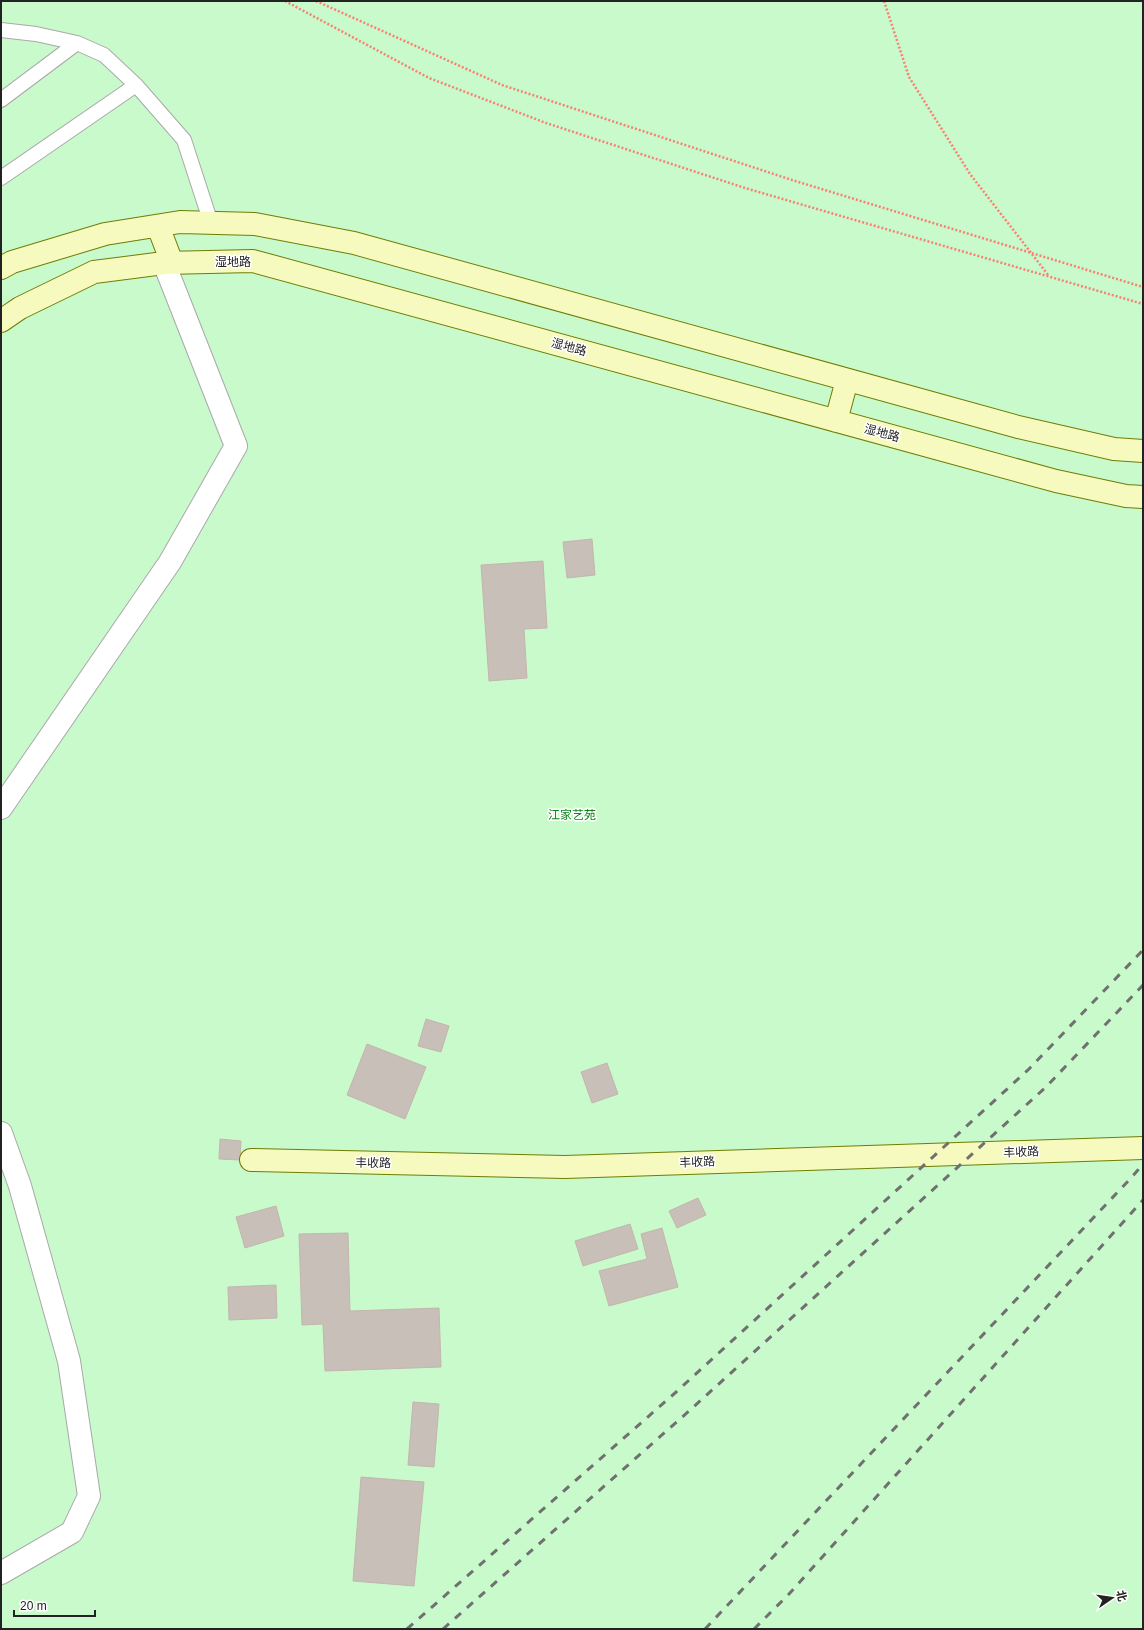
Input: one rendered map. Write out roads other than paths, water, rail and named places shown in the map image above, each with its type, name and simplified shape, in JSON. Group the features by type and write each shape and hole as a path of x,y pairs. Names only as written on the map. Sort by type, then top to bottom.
{"street":[{"path":"1,268 12,262 105,234 180,222 255,224 354,243 1018,427 1114,449 1143,451"},
{"path":"1,808 170,562 236,446 168,263 158,226"},
{"name":"湿地路","path":"1,321 20,308 94,272 168,263 253,260 1056,481 1126,496 1143,497"},
{"path":"836,421 847,380"},
{"path":"1,1133 20,1186 69,1362 88,1496 72,1532 1,1573"},
{"name":"丰收路","path":"251,1160 565,1167 1143,1148"}],"lane":[{"path":"1,30 36,34 77,43 104,55 136,85 184,140 211,223"},
{"path":"1,100 77,43"},
{"path":"1,178 136,85"}],"railway":[{"path":"407,1629 675,1393 1029,1069 1143,950"},
{"path":"443,1629 689,1411 1046,1087 1143,985"},
{"path":"705,1629 1143,1164"},
{"path":"754,1629 789,1594 1143,1200"}],"park label":[{"name":"江家艺苑","path":"572,815"}]}
